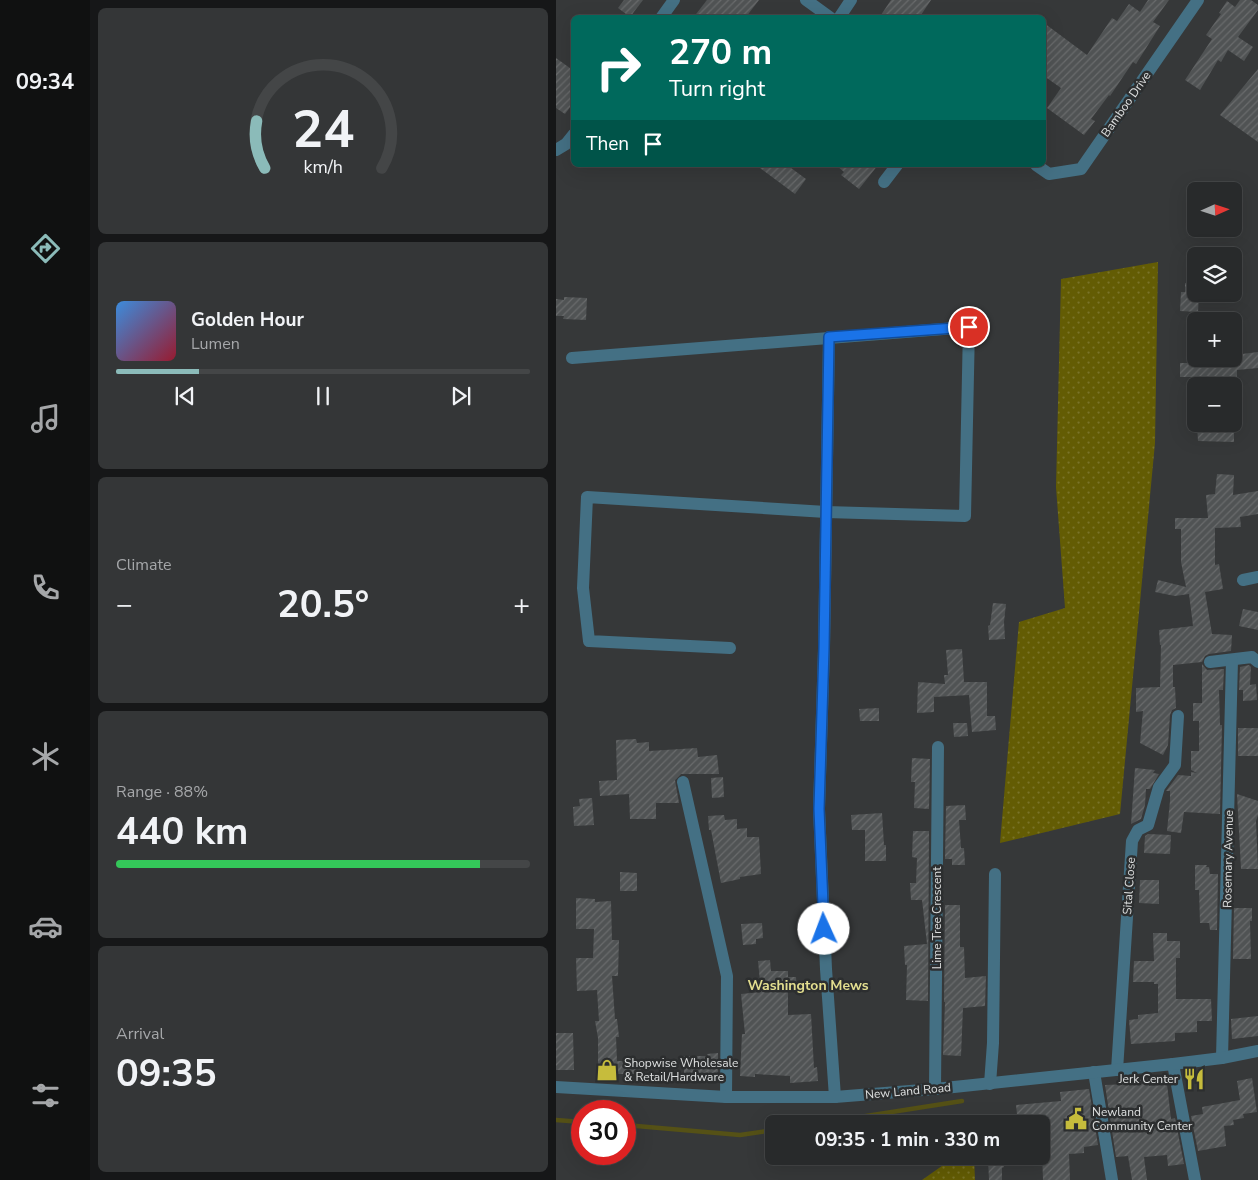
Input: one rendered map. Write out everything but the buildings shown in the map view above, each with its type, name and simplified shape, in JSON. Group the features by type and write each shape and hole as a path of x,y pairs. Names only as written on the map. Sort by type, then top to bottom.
{"street":[{"path":"663,15 674,0"},
{"path":"806,0 827,15"},
{"path":"842,15 851,0"},
{"name":"Bamboo Drive","path":"1039,167 1049,174 1081,169 1198,0"},
{"path":"556,150 566,144 571,138"},
{"path":"884,182 895,167"},
{"path":"572,358 969,327 965,516 826,512 587,497 583,588 588,642 730,648"},
{"path":"829,337 819,809 826,969 835,1097"},
{"path":"1243,580 1258,577"},
{"path":"1210,662 1252,657 1258,662"},
{"name":"Rosemary Avenue","path":"1222,1058 1232,660"},
{"name":"Sital Close","path":"1118,1070 1132,841 1138,830 1148,825 1160,787 1175,765 1178,716"},
{"name":"Lime Tree Crescent","path":"935,1089 938,747"},
{"path":"683,782 727,976 726,1096"},
{"path":"990,1084 993,1043 995,874"},
{"name":"New Land Road","path":"556,1087 726,1096 835,1097 935,1089 970,1084 990,1084 1222,1058 1258,1051"},
{"path":"1173,1064 1195,1180"},
{"path":"1094,1072 1112,1180"}],"shaded area":[{"path":"1158,262 1155,443 1120,814 1000,843 1019,622 1065,608 1056,487 1061,279"},
{"path":"943,1165 974,1165 975,1180 922,1180"}],"waterway":[{"path":"873,1115 962,1101"},
{"path":"556,1120 571,1121"},
{"path":"636,1126 740,1135 765,1131"}],"place":[{"name":"Shopwise Wholesale & Retail/Hardware","path":"607,1070"},
{"name":"Jerk Center","path":"1194,1079"},
{"name":"Newland Community Center","path":"1076,1119"}],"district":[{"name":"Washington Mews","path":"808,985"}],"route":[{"path":"824,929 819,809 824,648 829,337 969,327"}]}
